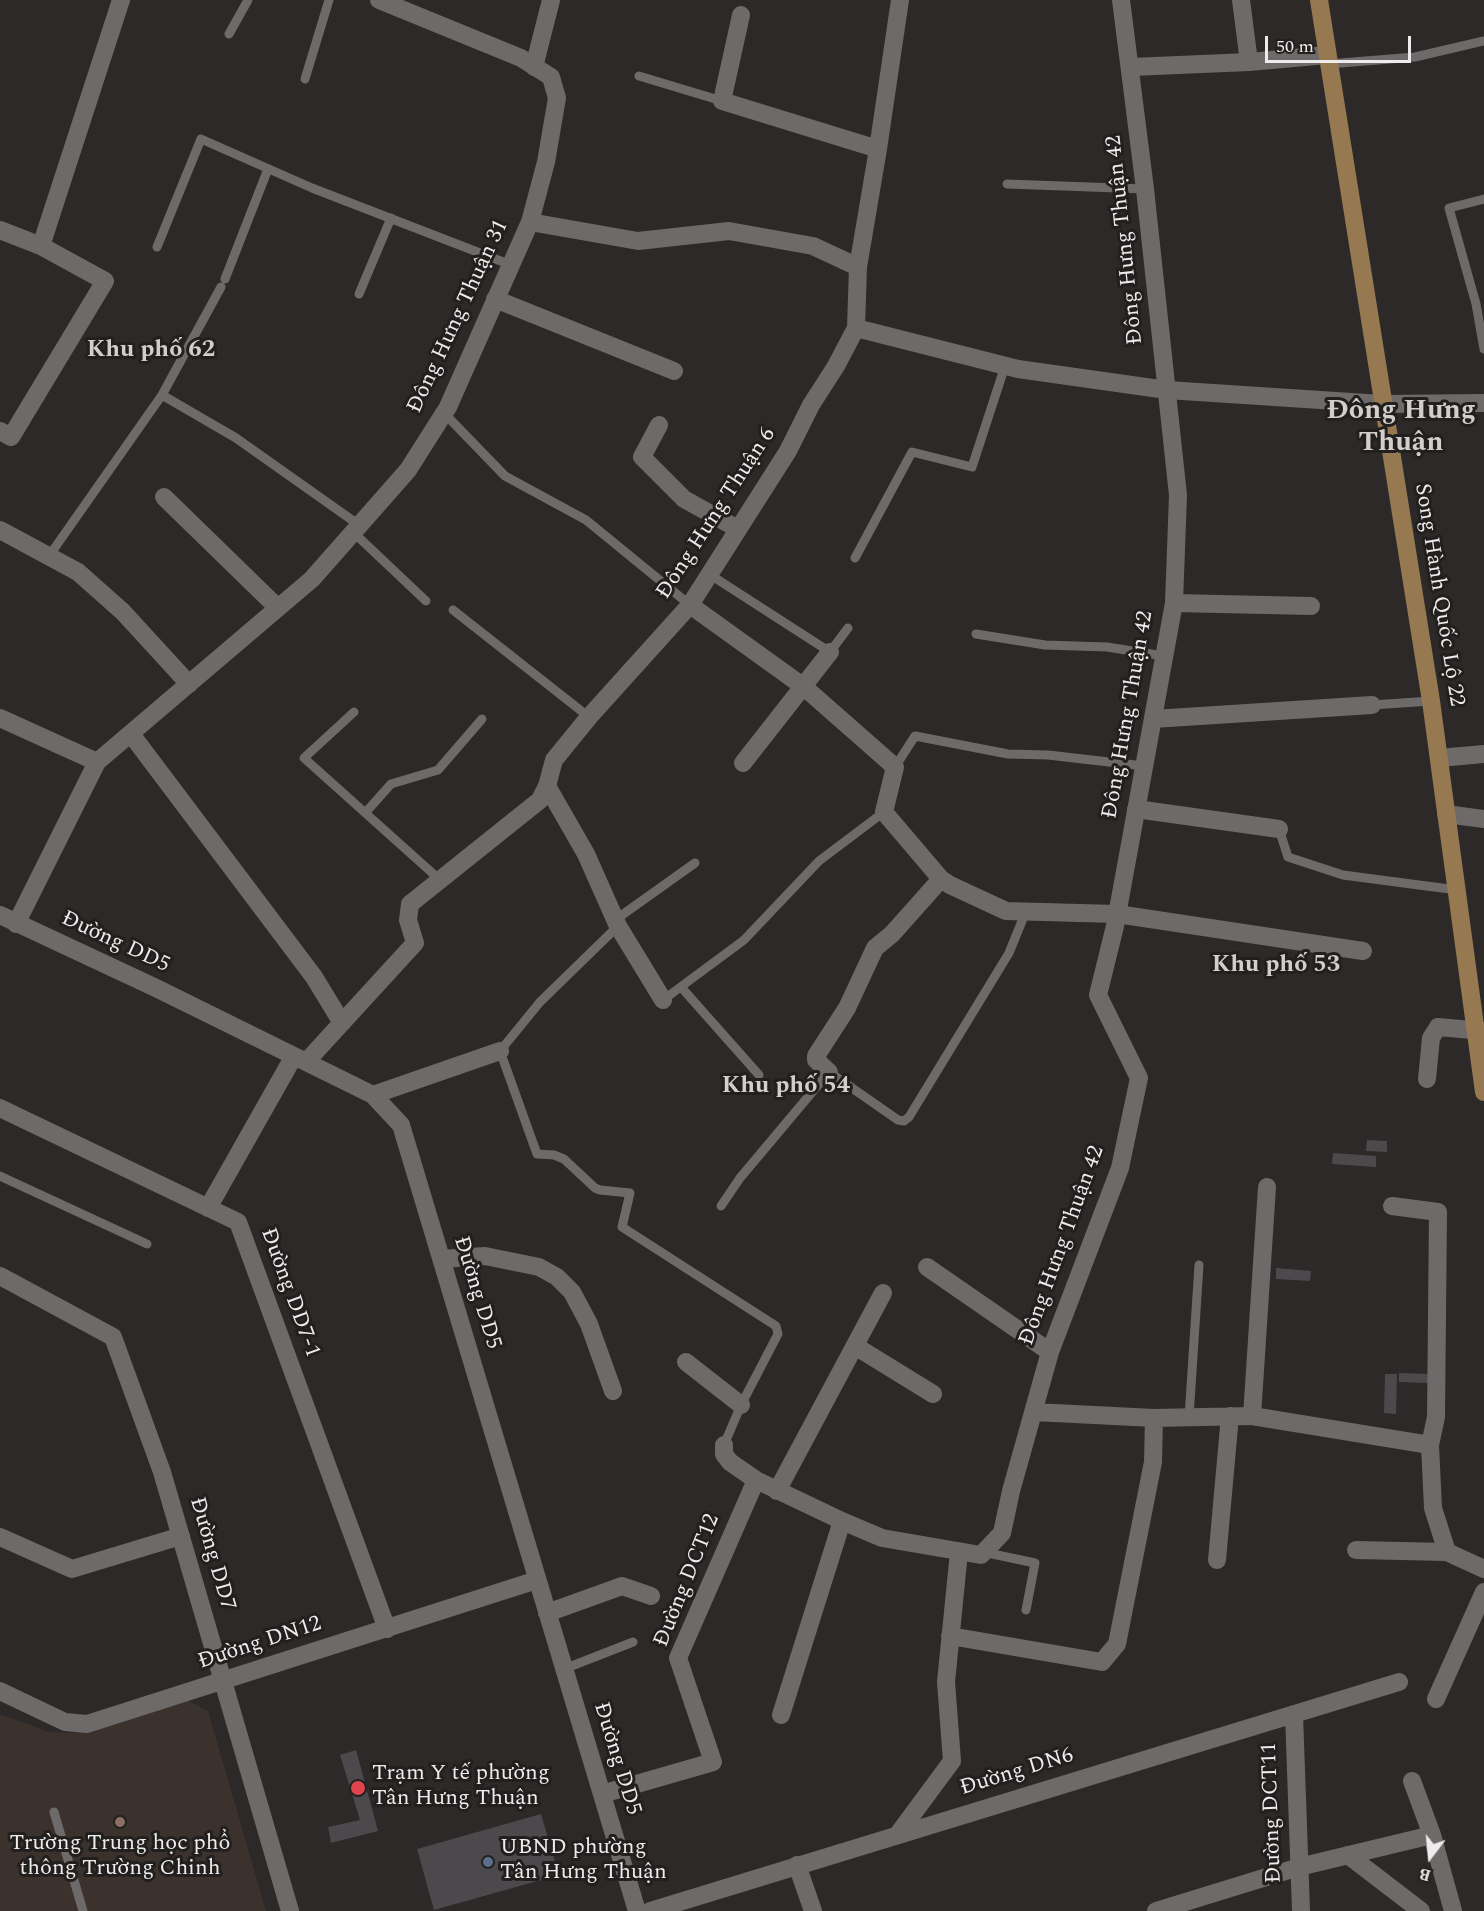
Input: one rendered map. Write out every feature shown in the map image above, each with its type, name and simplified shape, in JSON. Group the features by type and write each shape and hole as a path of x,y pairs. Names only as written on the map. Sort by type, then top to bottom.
{"street":[{"path":"41,246 121,0"},
{"path":"379,0 521,58 534,67 551,0"},
{"name":"Đông Hưng Thuận 6","path":"208,1208 300,1059 342,1023 415,943 408,920 410,904 535,804 544,794 554,760 589,717 690,605 788,451 811,405 836,366 856,328 858,267 900,0"},
{"name":"Đông Hưng Thuận 42","path":"983,1552 1002,1533 1011,1491 1050,1352 1120,1168 1139,1078 1098,995 1117,914 1174,603 1178,495 1131,67 1121,0"},
{"path":"1241,0 1249,62"},
{"name":"Song Hành Quốc Lộ 22","path":"1319,0 1431,701 1457,890 1480,1030 1484,1092"},
{"path":"741,15 722,101 878,149"},
{"path":"1131,67 1327,59"},
{"name":"Đông Hưng Thuận 31","path":"97,762 312,579 408,470 444,413 530,222 546,162 557,98 551,77 534,67"},
{"path":"530,222 638,241 729,231 813,246 858,267"},
{"path":"0,230 41,246 105,281 12,437 0,430"},
{"path":"495,299 674,370"},
{"path":"856,328 1005,366 1167,390 1382,404 1484,403"},
{"path":"659,425 642,458 684,499 738,529"},
{"path":"164,497 278,608"},
{"path":"0,530 78,572 123,612 189,684"},
{"path":"1174,603 1311,606"},
{"path":"690,605 804,687 895,767 884,812 941,879 1006,911 1117,914 1363,951"},
{"path":"743,763 830,652"},
{"path":"1153,719 1372,705"},
{"path":"0,718 97,762 8,920"},
{"path":"131,734 314,976 342,1023"},
{"path":"1439,758 1484,754"},
{"path":"547,786 586,854 617,923 663,1000"},
{"path":"1136,809 1279,829"},
{"path":"1446,814 1484,819"},
{"path":"829,1072 816,1060 816,1056 847,1008 875,948 892,934 941,879"},
{"name":"Đường DD5","path":"8,920 156,988 373,1095 401,1125 637,1911"},
{"path":"1427,1079 1431,1038 1438,1027 1480,1030"},
{"path":"373,1095 500,1051"},
{"name":"Đường DD7-1","path":"0,1108 238,1222 387,1629"},
{"path":"1252,1416 1267,1186"},
{"path":"1392,1206 1438,1212 1436,1417 1430,1444 1433,1508 1447,1552"},
{"path":"441,1259 485,1256 539,1267 557,1277 572,1292 589,1324 614,1391"},
{"path":"927,1267 1050,1352"},
{"name":"Đường DD7","path":"0,1276 113,1337 162,1472 290,1911"},
{"path":"777,1491 883,1293"},
{"path":"855,1346 933,1394"},
{"path":"686,1362 741,1405"},
{"path":"1034,1412 1154,1418 1252,1416 1430,1444"},
{"path":"1217,1560 1230,1416"},
{"path":"951,1636 1102,1662 1117,1644 1153,1462 1154,1418"},
{"path":"724,1445 724,1454 730,1462 756,1480 882,1538 959,1552 981,1555 983,1552"},
{"name":"Đường DCT12","path":"602,1794 713,1762 678,1658 756,1480"},
{"path":"781,1715 842,1521"},
{"path":"0,1537 72,1569 181,1536"},
{"path":"1356,1550 1447,1552 1484,1569"},
{"path":"898,1834 952,1761 946,1682 959,1552"},
{"name":"Đường DN12","path":"0,1690 65,1722 87,1724 537,1580"},
{"path":"547,1613 622,1586 651,1596"},
{"path":"1436,1699 1484,1592"},
{"name":"Đường DN6","path":"650,1911 1399,1682"},
{"name":"Đường DCT11","path":"1294,1714 1301,1911"},
{"path":"1412,1781 1432,1835 1453,1911"},
{"path":"1156,1911 1299,1868 1432,1835"},
{"path":"1348,1855 1421,1911"},
{"path":"797,1865 813,1911"}],"lane":[{"path":"229,34 248,0"},
{"path":"305,79 329,0"},
{"path":"1327,59 1415,57 1484,41"},
{"path":"639,76 722,101"},
{"path":"157,247 201,139 312,188 511,265"},
{"path":"49,556 162,395 223,283 268,169"},
{"path":"1007,184 1145,189"},
{"path":"1484,199 1449,208 1476,304 1484,349"},
{"path":"359,294 391,218"},
{"path":"855,558 912,452 972,467 1005,366"},
{"path":"162,395 236,438 356,529 426,601"},
{"path":"444,413 505,476 586,520 690,605"},
{"path":"710,574 830,652 848,628"},
{"path":"453,610 589,717"},
{"path":"976,634 1045,645 1107,647 1164,656"},
{"path":"1372,705 1431,701"},
{"path":"354,712 304,758 439,879"},
{"path":"366,812 391,784 438,770 482,719"},
{"path":"895,767 915,736 1008,754 1048,755 1144,766"},
{"path":"663,1000 744,940 819,861 884,812"},
{"path":"1279,829 1288,857 1343,875 1457,890"},
{"path":"695,863 617,923 540,1002 500,1051 537,1154 554,1155 564,1159 600,1190 630,1193 622,1227 776,1326 778,1334 741,1405 724,1445"},
{"path":"721,1206 741,1178 829,1072 898,1120 904,1121 909,1118 1010,953 1026,911"},
{"path":"681,987 759,1075"},
{"path":"0,1176 147,1245"},
{"path":"1189,1417 1199,1265"},
{"path":"983,1552 1035,1563 1026,1610"},
{"path":"564,1669 633,1642"},
{"path":"54,1812 83,1911"}],"shaded area":[{"name":"Trường Trung học phổ thông Trường Chinh","path":"187,1700 208,1711 266,1911 0,1911 0,1714 49,1732 74,1733"}],"building":[{"path":"1367,1140 1387,1141 1387,1152 1366,1151"},
{"path":"1333,1153 1376,1156 1376,1167 1332,1164"},
{"path":"1276,1268 1311,1271 1310,1281 1276,1279"},
{"path":"1399,1373 1428,1374 1428,1383 1399,1382"},
{"path":"1385,1374 1397,1374 1396,1414 1384,1413"},
{"name":"Trạm Y tế phường Tân Hưng Thuận","path":"356,1750 378,1831 331,1843 328,1827 360,1820 340,1755"},
{"name":"UBND phường Tân Hưng Thuận","path":"541,1814 559,1875 434,1910 417,1849"}],"place":[{"name":"Trạm Y tế phường Tân Hưng Thuận","path":"358,1788"},
{"name":"Trường Trung học phổ thông Trường Chinh","path":"120,1822"},
{"name":"UBND phường Tân Hưng Thuận","path":"488,1862"}],"district":[{"name":"Khu phố 62","path":"151,351"},
{"name":"Đông Hưng Thuận","path":"1401,429"},
{"name":"Khu phố 53","path":"1276,966"},
{"name":"Khu phố 54","path":"786,1087"}]}
